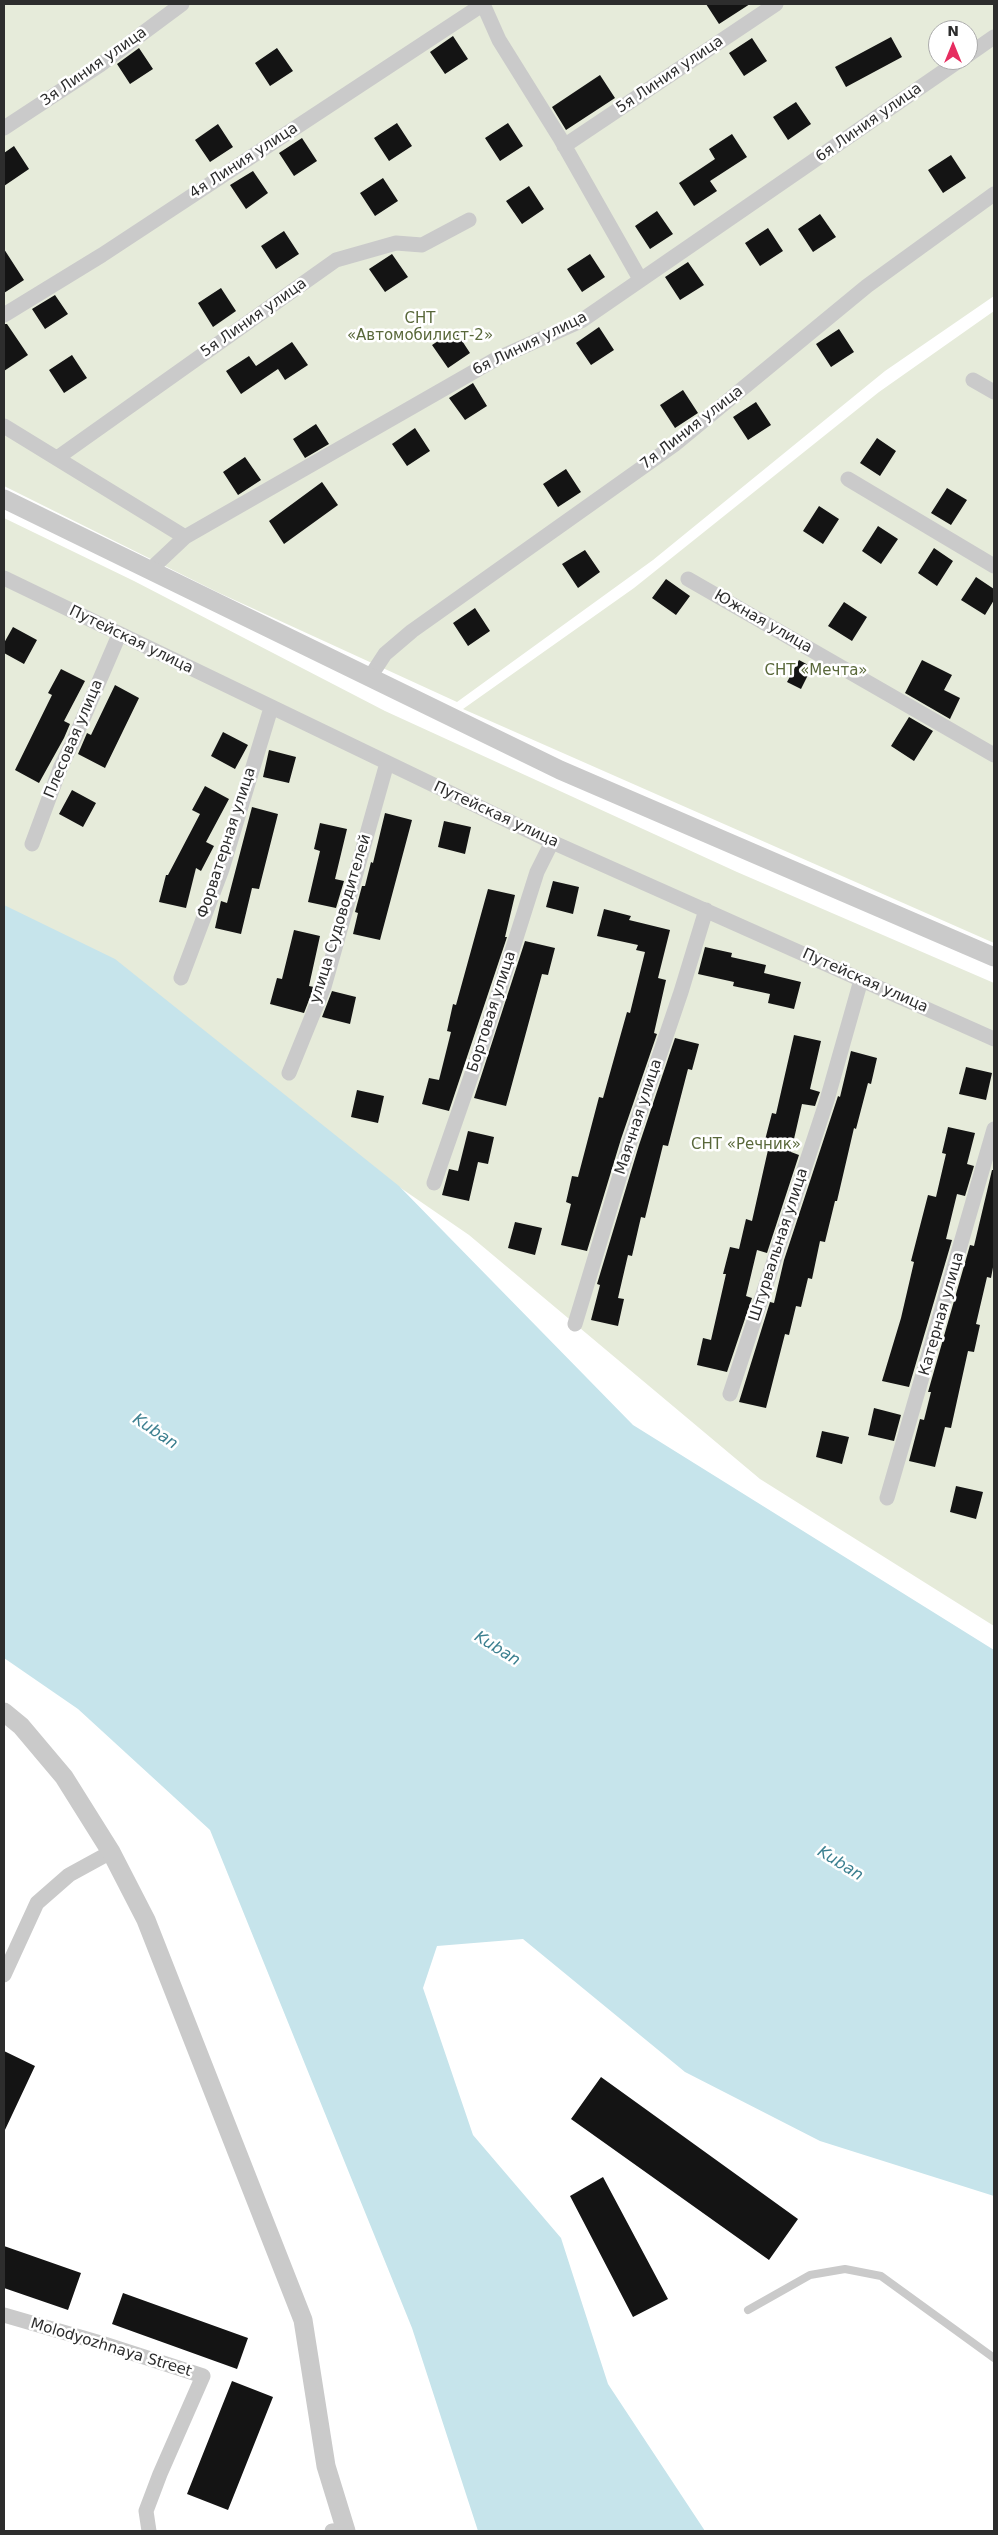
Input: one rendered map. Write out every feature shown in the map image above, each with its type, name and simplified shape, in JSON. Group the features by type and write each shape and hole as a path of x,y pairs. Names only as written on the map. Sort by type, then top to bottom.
{"street":[{"name":"3я Линия улица","path":"4,128 100,65 182,4"},
{"name":"4я Линия улица","path":"4,315 102,255 483,4 498,40 564,146 640,279"},
{"name":"5я Линия улица","path":"564,146 776,4"},
{"path":"978,48 994,37"},
{"name":"6я Линия улица","path":"150,570 185,537 496,359 581,321 945,70"},
{"name":"7я Линия улица","path":"370,677 385,654 412,630 674,446 867,286 994,194"},
{"name":"5я Линия улица","path":"57,458 336,260 396,244 422,245 469,220"},
{"path":"973,380 994,392"},
{"path":"4,426 185,537"},
{"path":"848,479 994,566"},
{"path":"4,499 560,770 994,956"},
{"name":"Путейская улица","path":"4,578 552,842 994,1039"},
{"name":"Южная улица","path":"688,579 994,755"},
{"name":"Плесовая улица","path":"32,844 61,766 119,635"},
{"name":"Форватерная улица","path":"180,978 222,869 271,708"},
{"name":"улица Судоводителей","path":"289,1073 324,987 387,763"},
{"name":"Бортовая улица","path":"434,1183 484,1039 537,872 552,842"},
{"name":"Маячная улица","path":"576,1324 630,1142 681,992 706,910"},
{"name":"Штурвальная улица","path":"730,1394 827,1100 861,980"},
{"name":"Катерная улица","path":"887,1498 994,1129"},
{"path":"4,1712 21,1726 64,1777 111,1852 146,1920 303,2320 326,2466 341,2531"},
{"path":"4,1974 36,1903 69,1875 111,1852"},
{"name":"Molodyozhnaya Street","path":"4,2314 203,2376 146,2511 149,2531"}],"lane":[{"path":"748,2310 810,2275 845,2269 881,2276 994,2358"}],"green space":[{"name":"СНТ «Автомобилист-2»","path":"4,4 994,4 994,296 885,371 653,560 457,702 217,592 4,486"},
{"name":"СНТ «Мечта»","path":"994,311 994,943 463,709 634,588 879,392"},
{"name":"СНТ «Речник»","path":"4,518 134,581 385,711 737,872 994,983 994,1626 760,1479 469,1235 4,915"}],"water":[{"name":"Kuban","path":"4,905 115,959 399,1186 633,1425 994,1650 994,2196 820,2141 685,2072 523,1939 437,1946 423,1988 473,2135 561,2238 608,2384 705,2531 478,2531 412,2328 210,1830 78,1709 4,1658"}],"building":[{"path":"706,4 750,4 719,24"},
{"path":"453,36 468,59 445,74 430,52"},
{"path":"891,37 902,57 846,87 835,67"},
{"path":"752,38 767,61 744,76 729,53"},
{"path":"139,48 153,69 130,84 117,64"},
{"path":"277,48 293,71 270,86 255,63"},
{"path":"600,75 615,98 566,130 552,107"},
{"path":"796,102 811,124 788,140 773,117"},
{"path":"397,123 412,146 389,161 374,138"},
{"path":"508,123 523,146 500,161 485,138"},
{"path":"218,124 233,147 210,162 195,140"},
{"path":"732,134 747,157 710,181 717,191 694,206 679,183 715,159 709,149"},
{"path":"302,138 317,161 294,176 279,153"},
{"path":"14,146 29,169 4,186 4,153"},
{"path":"951,155 966,178 943,193 928,170"},
{"path":"253,171 268,193 246,209 230,185"},
{"path":"383,178 398,201 375,216 360,193"},
{"path":"529,186 544,209 522,224 506,201"},
{"path":"657,211 673,234 650,249 635,226"},
{"path":"820,214 836,237 813,252 798,229"},
{"path":"768,228 783,251 760,266 745,243"},
{"path":"284,231 299,254 276,269 261,246"},
{"path":"4,249 24,280 4,293"},
{"path":"392,254 408,277 385,292 369,269"},
{"path":"590,254 605,277 582,292 567,269"},
{"path":"688,262 704,285 680,300 665,277"},
{"path":"221,288 236,311 213,327 198,303"},
{"path":"55,295 68,314 45,329 32,309"},
{"path":"4,324 7,324 28,355 4,371"},
{"path":"599,327 614,350 591,365 576,343"},
{"path":"839,329 854,352 831,367 816,344"},
{"path":"455,330 470,353 448,368 432,345"},
{"path":"292,342 308,365 285,380 278,369 241,394 226,371 249,356 256,366"},
{"path":"72,355 87,378 64,393 49,370"},
{"path":"473,383 487,406 465,420 449,398"},
{"path":"683,390 698,413 675,428 660,405"},
{"path":"756,402 771,425 748,440 733,417"},
{"path":"316,424 329,444 305,458 293,439"},
{"path":"415,428 430,451 407,466 392,444"},
{"path":"877,438 896,451 880,476 860,463"},
{"path":"245,457 261,480 238,495 223,472"},
{"path":"566,469 581,492 558,507 543,484"},
{"path":"322,482 338,505 284,544 269,521"},
{"path":"947,488 967,500 951,525 931,513"},
{"path":"819,506 839,519 823,544 803,531"},
{"path":"878,526 898,539 881,564 862,551"},
{"path":"934,548 953,561 937,586 918,573"},
{"path":"585,550 600,572 578,588 562,564"},
{"path":"976,577 994,589 994,600 985,615 961,600"},
{"path":"666,579 690,596 676,615 652,598"},
{"path":"844,602 867,617 852,641 828,626"},
{"path":"475,608 490,631 468,646 453,623"},
{"path":"13,627 37,640 24,664 4,653 4,643"},
{"path":"799,660 812,667 801,689 787,682"},
{"path":"922,660 952,675 944,690 960,698 950,719 905,693"},
{"path":"61,669 85,681 64,721 70,724 64,738 39,783 15,770 52,695 48,693"},
{"path":"115,685 139,698 105,768 78,754 87,733 91,735"},
{"path":"909,717 933,731 914,761 891,746"},
{"path":"223,732 248,745 235,769 211,756"},
{"path":"269,750 296,757 289,783 263,777"},
{"path":"205,786 229,799 206,842 214,846 201,871 196,868 186,908 159,902 166,875 168,875 200,814 192,810"},
{"path":"72,790 96,803 83,827 59,814"},
{"path":"252,807 278,814 259,889 252,888 241,934 215,928 221,901 227,903"},
{"path":"385,813 412,820 380,940 353,934 358,913 355,912 362,886 365,886 371,862 373,863"},
{"path":"444,821 471,827 465,854 438,847"},
{"path":"320,823 347,829 335,879 344,881 336,908 308,902 320,851 314,849"},
{"path":"553,881 579,887 573,914 546,907"},
{"path":"488,889 515,895 505,937 507,937 449,1111 422,1104 429,1078 439,1080 451,1032 447,1031 453,1004 456,1005"},
{"path":"604,909 631,916 629,920 670,930 658,978 666,980 654,1033 657,1034 621,1139 587,1251 561,1245 571,1204 566,1202 572,1176 578,1177 599,1097 603,1098 627,1012 630,1013 645,952 636,950 638,945 597,936"},
{"path":"294,930 320,936 309,986 314,987 304,1013 270,1004 277,978 282,979"},
{"path":"525,941 555,948 548,975 542,974 506,1106 474,1098"},
{"path":"705,947 732,953 731,957 766,965 764,973 801,982 794,1009 768,1003 770,994 733,986 734,982 698,974"},
{"path":"332,991 356,997 350,1024 322,1017"},
{"path":"794,1035 821,1041 810,1089 820,1092 815,1106 802,1104 791,1152 799,1155 767,1253 757,1250 746,1296 752,1298 727,1372 697,1365 703,1338 711,1340 730,1247 739,1249 746,1219 752,1221 770,1141 765,1140 772,1113 776,1114"},
{"path":"675,1038 699,1044 692,1070 688,1069 668,1146 663,1145 645,1218 641,1217 632,1256 628,1255 618,1298 624,1299 618,1326 591,1320 600,1285 597,1284 639,1145"},
{"path":"851,1051 877,1058 871,1084 868,1083 856,1129 854,1128 837,1201 835,1201 825,1242 820,1241 812,1279 808,1278 801,1307 796,1306 789,1335 785,1334 766,1408 739,1402 770,1302 774,1303 784,1260 838,1096 840,1097"},
{"path":"966,1067 992,1073 986,1100 959,1094"},
{"path":"357,1090 384,1096 378,1123 351,1117"},
{"path":"948,1127 975,1133 967,1164 974,1166 965,1196 957,1194 946,1239 952,1240 909,1387 882,1381 901,1318 914,1262 911,1261 928,1195 936,1197 946,1154 942,1153"},
{"path":"468,1131 494,1137 488,1164 478,1162 469,1201 442,1195 449,1169 458,1171"},
{"path":"992,1170 994,1170 994,1262 991,1278 987,1277 976,1324 980,1325 974,1352 968,1351 951,1428 945,1427 935,1467 909,1461 920,1419 924,1420 931,1392 928,1392 970,1245 974,1246"},
{"path":"515,1222 542,1228 535,1255 508,1248"},
{"path":"874,1408 901,1415 894,1441 868,1435"},
{"path":"822,1431 849,1437 842,1464 816,1457"},
{"path":"956,1486 983,1492 976,1519 950,1512"},
{"path":"4,2051 35,2066 4,2132"},
{"path":"601,2077 798,2219 769,2260 571,2119"},
{"path":"603,2177 668,2299 633,2317 570,2196"},
{"path":"4,2246 81,2273 68,2310 4,2288"},
{"path":"123,2293 248,2338 237,2369 112,2324"},
{"path":"232,2381 273,2397 228,2510 187,2494"}]}
